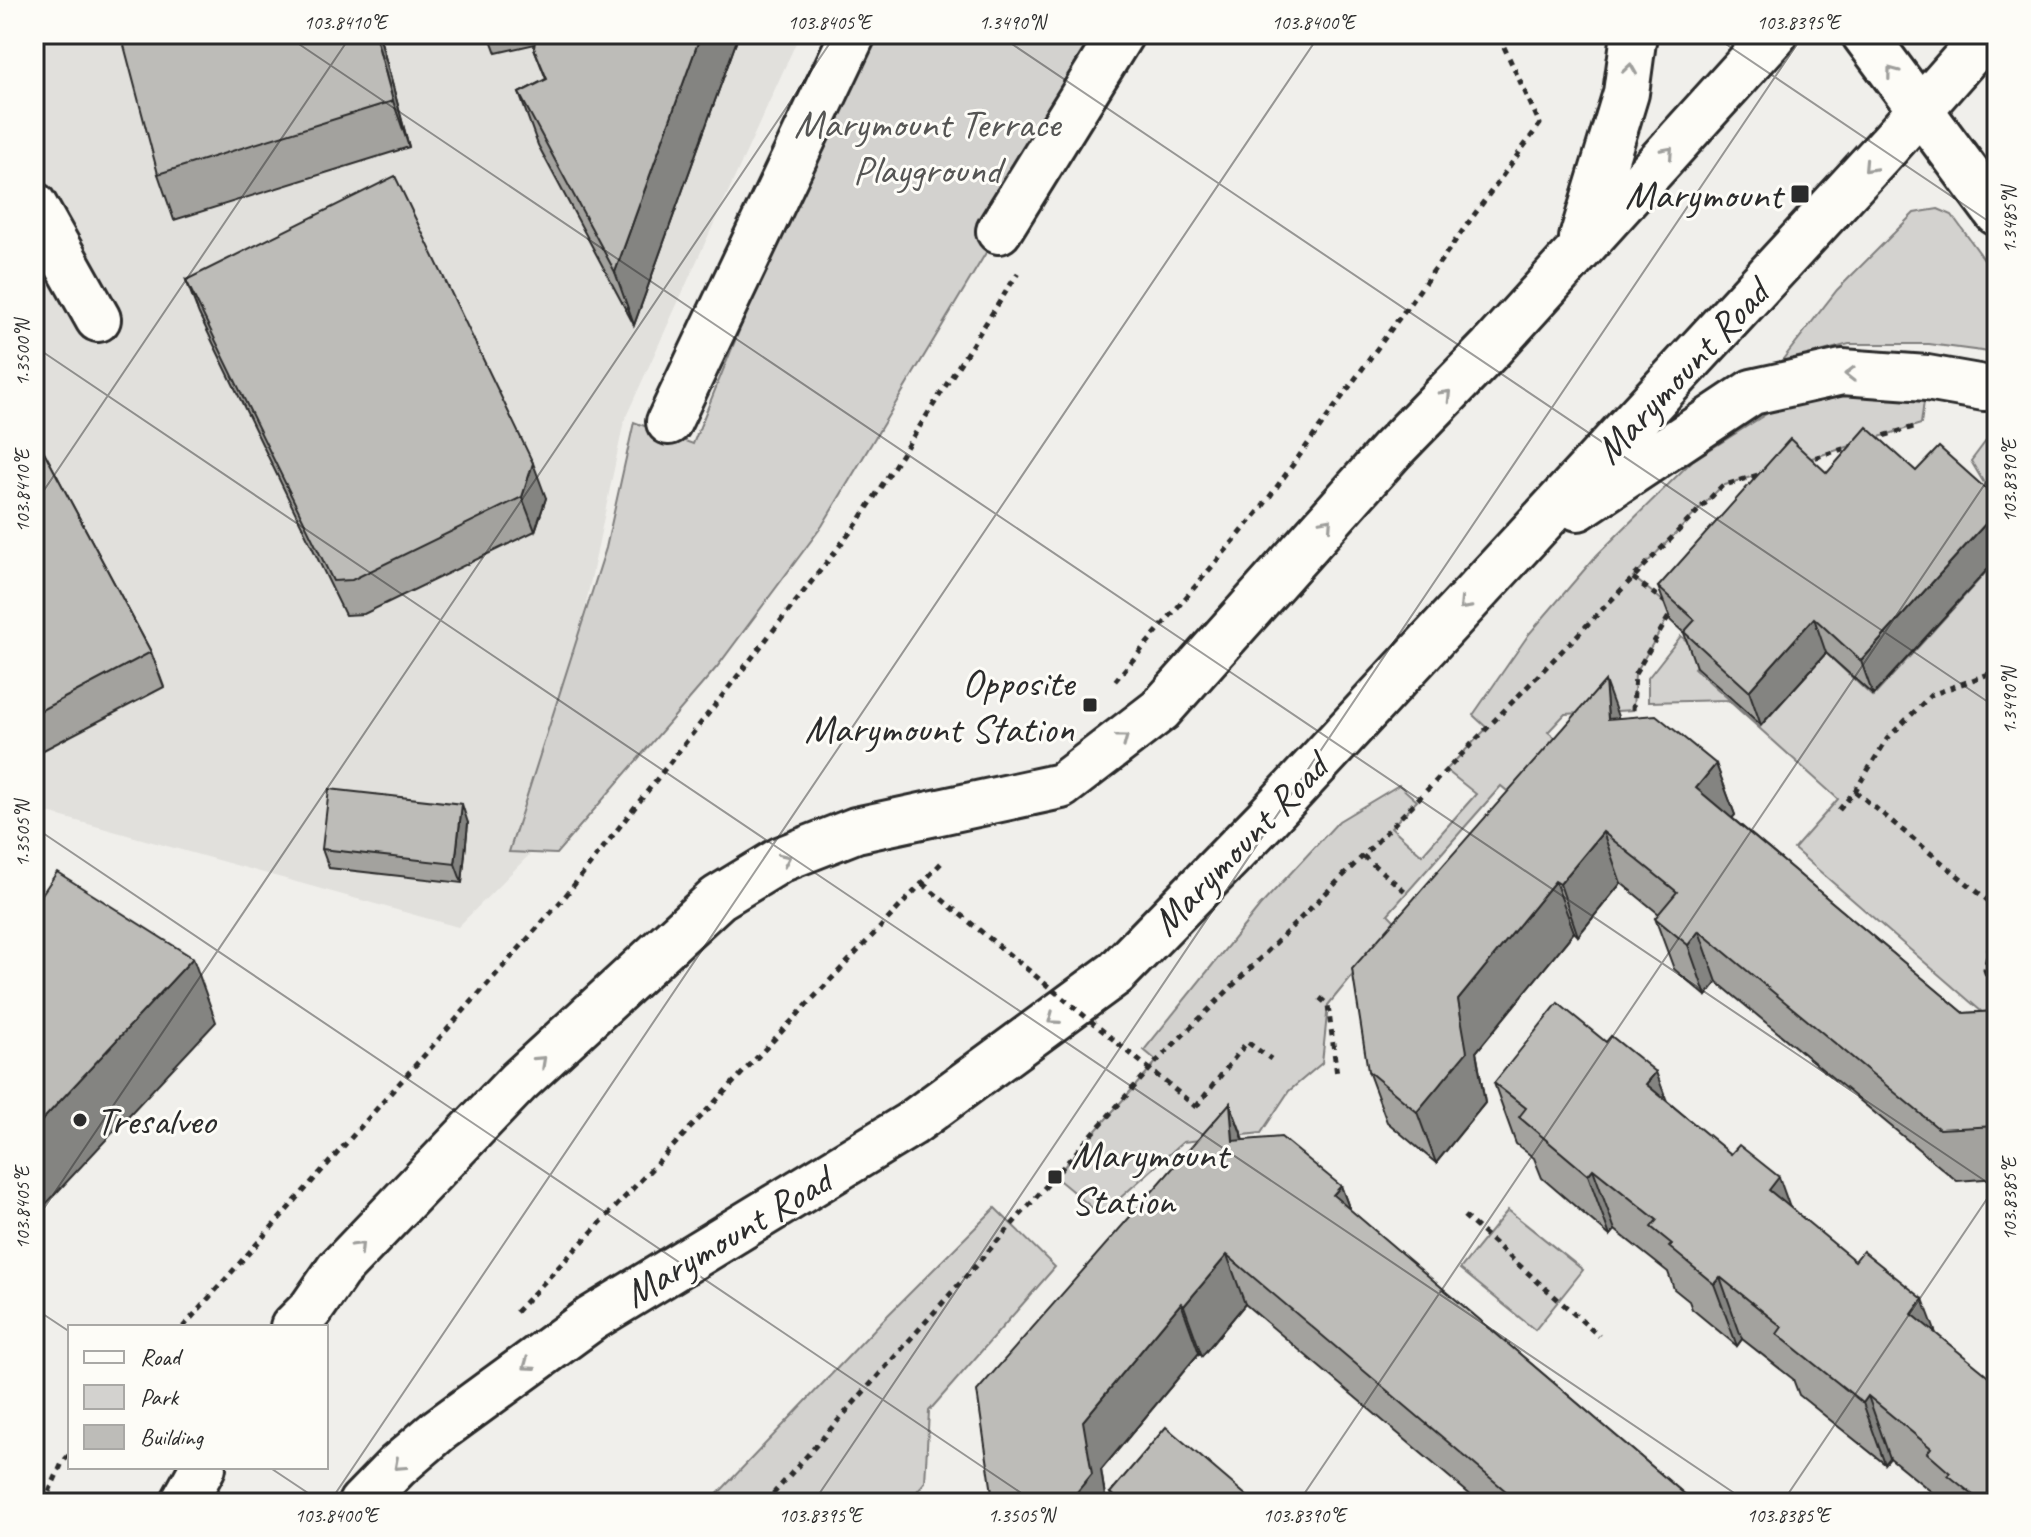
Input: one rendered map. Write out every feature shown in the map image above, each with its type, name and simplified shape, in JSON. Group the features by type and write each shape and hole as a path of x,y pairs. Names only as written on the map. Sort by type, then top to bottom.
{"main road":[{"path":"669,422 853,34"},
{"path":"999,231 1121,34"},
{"path":"1578,252 1626,93 1634,34"},
{"path":"295,1325 311,1309 338,1270 518,1082 718,898 782,859 856,830 1061,786 1160,710 1391,451 1491,348 1775,34"},
{"path":"1864,34 1997,213"},
{"name":"Marymount Road","path":"361,1503 397,1466 439,1430 591,1319 911,1124 1116,973 1267,818 1920,109 1981,47"},
{"path":"34,205 98,319"},
{"path":"1517,548 1752,392 1842,372 1927,378 1997,388"},
{"path":"183,1503 202,1469"}],"path":[{"path":"1110,687 1260,510 1540,124 1504,47 1506,34"},
{"path":"185,1325 563,899 859,521 1019,271"},
{"path":"1793,464 1921,424"},
{"path":"765,1503 1157,1061 1363,856 1722,486 1765,473"},
{"path":"1633,578 1673,609 1635,674 1633,710"},
{"path":"1839,810 1855,791 1887,739 1931,695 1997,671"},
{"path":"1855,791 1997,908"},
{"path":"1363,856 1406,892"},
{"path":"508,1321 923,884 1196,1107 1247,1042 1271,1059"},
{"path":"1997,923 1985,970 1997,1003"},
{"path":"1320,998 1328,1005 1337,1075"},
{"path":"1464,1216 1599,1336"},
{"path":"44,1503 68,1456"}],"shaded area":[{"path":"34,34 800,34 624,421 535,849 458,927 34,809"}],"green space":[{"name":"Marymount Terrace Playground","path":"860,34 1121,34 822,526 717,667 556,854 509,852 606,548 634,422 693,444"},
{"path":"1938,209 1952,215 1997,277 1997,353 1929,344 1849,344 1780,363 1837,290 1914,213"},
{"path":"1925,394 1921,424 1722,486 1633,577 1673,609 1635,674 1633,710 1565,714 1548,732 1557,739 1512,795 1501,786 1388,914 1396,922 1328,1005 1322,1063 1289,1091 1261,1133 1183,1142 1101,1215 1055,1177 1157,1061 1144,1050 1260,906 1339,821 1399,785 1417,801 1391,827 1422,855 1476,794 1446,770 1487,728 1473,715 1529,634 1597,555 1692,461 1771,411 1826,395"},
{"path":"1989,437 1997,441 1997,505 1971,461"},
{"path":"1997,560 1997,1025 1794,849 1838,799 1728,700 1648,702 1648,678 1681,636 1704,656 1694,668 1760,727 1826,653 1873,697"},
{"path":"995,1208 1055,1267 929,1411 925,1482 907,1503 709,1503 885,1318"},
{"path":"1508,1210 1583,1270 1535,1330 1460,1269"}],"building":[{"path":"121,34 375,34 393,101 158,174"},
{"path":"536,34 701,34 615,272 519,93 547,79 534,48"},
{"path":"395,176 533,463 522,497 352,580 333,581 186,280"},
{"path":"1867,427 1916,471 1939,447 1997,499 1997,511 1861,661 1814,618 1749,691 1684,632 1695,620 1658,587 1790,439 1827,473"},
{"path":"34,433 151,652 34,714"},
{"path":"1605,681 1608,719 1656,715 1716,764 1696,788 1964,1013 1997,1011 1997,1126 1939,1129 1699,931 1688,945 1655,918 1677,892 1603,832 1560,884 1555,881 1458,1000 1467,1052 1417,1112 1368,1071 1352,969"},
{"path":"329,789 462,804 455,864 322,849"},
{"path":"57,872 193,958 34,1129 34,906"},
{"path":"1558,1003 1606,1042 1611,1036 1656,1072 1646,1084 1731,1154 1739,1145 1779,1177 1769,1190 1855,1261 1863,1251 1923,1299 1912,1314 1997,1383 1997,1503 1983,1503 1948,1475 1950,1473 1927,1453 1931,1448 1868,1396 1863,1403 1777,1334 1782,1327 1720,1277 1714,1284 1669,1247 1672,1244 1651,1227 1657,1220 1593,1169 1588,1175 1519,1117 1526,1108 1494,1083"},
{"path":"1230,1103 1233,1141 1281,1137 1341,1186 1333,1195 1695,1503 1520,1503 1227,1255 1184,1306 1181,1303 1083,1421 1092,1474 1068,1503 1005,1503 992,1493 977,1391"},
{"path":"1166,1427 1255,1503 1122,1503 1110,1493"}],"place":[{"name":"Marymount","path":"1800,194"},
{"name":"Opposite Marymount Station","path":"1090,705"},
{"name":"Tresalveo","path":"80,1120"},
{"name":"Marymount Station","path":"1055,1177"}]}
